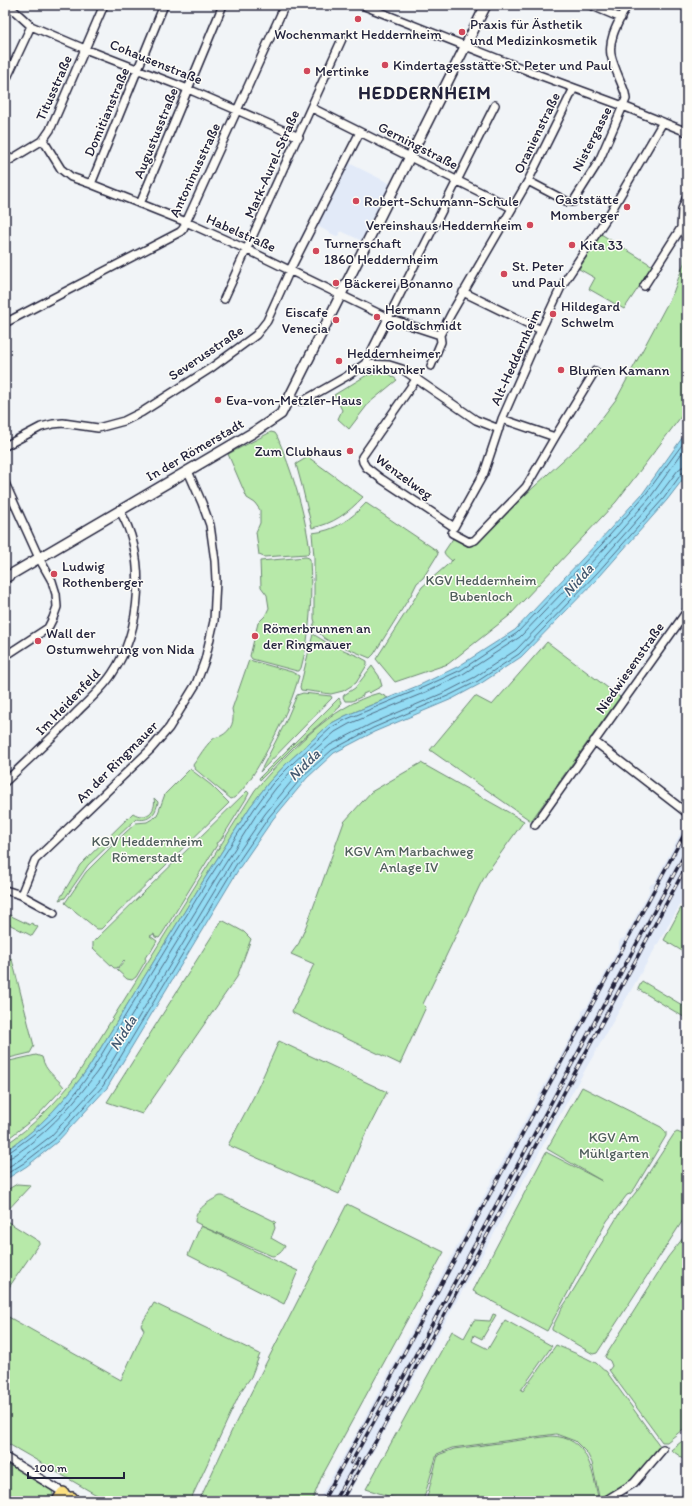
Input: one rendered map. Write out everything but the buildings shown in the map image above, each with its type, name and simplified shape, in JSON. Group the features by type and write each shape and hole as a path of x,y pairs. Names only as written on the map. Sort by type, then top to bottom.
{"street":[{"name":"Cohausenstraße","path":"8,5 30,26 188,89 299,137"},
{"name":"Titusstraße","path":"5,163 43,140 50,130 104,5"},
{"name":"Domitianstraße","path":"91,184 164,5"},
{"name":"Augustusstraße","path":"140,204 223,5"},
{"name":"Antoninusstraße","path":"5,323 180,232 186,222 285,5"},
{"path":"362,5 466,47 623,106 687,132"},
{"name":"In der Römerstadt","path":"5,578 254,432 281,414 486,5"},
{"path":"590,5 621,18"},
{"path":"623,106 626,99 625,93 611,55 611,45 612,38 627,5"},
{"path":"5,82 30,26"},
{"name":"Mark-Aurel-Straße","path":"224,299 248,250 342,39"},
{"name":"Oranienstraße","path":"431,366 441,342 440,335 463,292 528,181 574,88"},
{"path":"290,398 303,401 365,364 456,180 495,105"},
{"name":"Nistergasse","path":"528,181 568,202 573,202 599,161 623,106"},
{"name":"Gerningstraße","path":"312,108 512,208"},
{"name":"Alt-Heddernheim","path":"453,530 484,473 502,419 561,288 610,213 664,122"},
{"name":"Severusstraße","path":"5,446 41,427 53,424 63,423 98,428 124,421 142,412 211,368 256,335 267,321 290,270 360,132"},
{"name":"Habelstraße","path":"43,140 61,169 71,178 91,184 186,222 248,250 388,318 440,335"},
{"path":"644,286 681,228 682,209 687,196"},
{"path":"463,292 541,330"},
{"path":"365,364 389,365 402,369 476,420 499,429"},
{"name":"Wenzelweg","path":"417,378 362,457 363,462 366,467 380,478 469,542 475,540 526,487 596,371"},
{"path":"502,419 555,437"},
{"name":"An der Ringmauer","path":"21,895 36,860 150,750 168,728 196,684 204,664 214,621 216,580 215,561 210,525 188,471"},
{"path":"5,483 39,558 52,581 56,594 57,607 54,618 48,628 5,656"},
{"name":"Im Heidenfeld","path":"5,782 88,702 112,674 130,637 134,619 138,584 137,569 132,540 120,511"},
{"name":"Niedwiesenstraße","path":"535,825 687,611"},
{"path":"594,741 687,812"},
{"path":"5,890 21,895 54,913"},
{"path":"609,1500 634,1483 664,1449"},
{"path":"5,1457 68,1499"}],"shaded area":[{"name":"Robert-Schumann-Schule","path":"349,163 391,184 362,241 341,231 338,237 317,226"},
{"path":"687,821 687,893 577,1084 378,1443 344,1501 318,1501 356,1434 573,1033 582,1016 584,1008 587,1007 619,947 621,939 624,938 649,892 651,884 654,883"}],"green space":[{"name":"KGV Heddernheim Bubenloch","path":"687,210 687,406 680,418 616,502 509,616 448,664 395,682 376,659 422,587 452,561 444,552 454,537 471,545 586,439 617,398 673,293 684,263"},
{"path":"601,234 653,266 624,309 589,289 595,278 579,269"},
{"path":"388,373 397,380 369,403 349,429 338,419 342,410 334,395 367,375"},
{"path":"271,432 275,433 277,436 304,516 310,551 307,554 264,557 259,555 256,532 260,523 260,510 255,503 247,498 228,454"},
{"path":"308,457 363,497 340,517 327,524 312,528 296,464"},
{"path":"366,503 436,550 438,554 423,578 417,583 411,595 370,658 329,641 324,638 313,626 315,622 312,533 335,527 348,519"},
{"path":"306,557 310,559 311,601 309,628 301,668 297,671 252,659 250,656 258,623 265,616 269,608 267,595 261,587 260,561"},
{"path":"313,634 329,644 367,661 367,665 356,683 343,691 331,694 301,690 300,687"},
{"path":"547,642 620,697 531,821 430,750 475,696 492,705"},
{"path":"249,660 292,672 299,676 293,695 272,741 246,786 238,795 231,799 195,769 193,765 209,742 214,738 225,734 232,725 232,709"},
{"path":"372,666 379,676 382,686 369,693 363,694 363,696 352,701 345,701 343,697 344,695 355,688"},
{"path":"303,693 331,696 332,698 260,772 285,723 297,695"},
{"path":"379,693 388,698 330,724 289,761 269,782 250,807 205,878 89,1067 71,1091 41,1123 5,1151 5,1145 43,1114 76,1077 255,790 295,747 327,719 361,699"},
{"path":"339,698 341,702 340,707 295,745 260,780 259,778"},
{"name":"KGV Am Marbachweg Anlage IV","path":"421,763 524,821 488,871 480,885 423,1004 426,1007 400,1064 293,1013 292,1011 314,964 291,954 299,943 309,919 344,822 371,792"},
{"name":"KGV Heddernheim Römerstadt","path":"190,769 211,785 229,803 101,929 97,929 65,903 86,872 125,833 136,823 147,822 157,816 165,794"},
{"path":"247,791 249,793 246,799 220,841 216,843 217,845 162,934 159,938 155,937 154,934 150,936 157,941 150,953 148,953 145,958 146,960 136,977 132,980 127,979 117,970 125,961 124,960 117,968 114,968 93,948 93,942"},
{"path":"154,798 158,802 154,813 145,819 136,819 88,865 65,898 59,900 80,865 133,813 142,816 149,814 154,807"},
{"path":"681,908 687,912 687,954 664,940"},
{"path":"5,913 30,925 31,923 38,927 32,936 5,922"},
{"path":"222,920 244,932 251,939 237,977 142,1114 107,1102"},
{"path":"5,955 12,960 34,1046 30,1053 5,1059"},
{"path":"642,981 687,1008 687,1019 638,989"},
{"path":"279,1041 387,1092 361,1143 339,1194 228,1145 254,1096"},
{"path":"36,1055 42,1057 48,1070 64,1087 37,1116 5,1141 5,1062"},
{"path":"582,1087 661,1127 666,1132 666,1136 635,1188 630,1194 627,1195 607,1221 547,1331 473,1291 546,1152 602,1181 547,1149"},
{"name":"KGV Am Mühlgarten","path":"677,1132 687,1136 687,1214 597,1353 593,1354 552,1330 552,1328 562,1308 619,1214 636,1192 674,1134"},
{"path":"17,1184 31,1185 5,1213 5,1191"},
{"path":"223,1196 276,1222 274,1224 275,1228 271,1238 285,1246 280,1253 272,1256 201,1226 298,1271 284,1304 188,1255 201,1225 195,1222 197,1213 211,1200"},
{"path":"347,1204 444,1252 321,1478 312,1501 199,1501 233,1428"},
{"path":"5,1220 40,1242 5,1293"},
{"path":"687,1233 687,1426 667,1442 662,1442 609,1370 612,1366 610,1361 605,1357 668,1257"},
{"path":"154,1303 260,1354 251,1377 241,1391 190,1501 107,1501 5,1442 5,1315 121,1380 144,1330 141,1325"},
{"path":"493,1314 496,1315 482,1339 474,1335 472,1341 488,1349 505,1320 552,1346 521,1390 523,1391 556,1345 581,1356 596,1363 606,1371 660,1446 659,1451 624,1485 616,1491 599,1497 592,1463 587,1453 575,1441 556,1434 452,1448 437,1454 423,1501 404,1501 366,1489 452,1331 464,1338 474,1320 490,1321"},
{"path":"551,1436 563,1438 573,1442 581,1448 590,1466 598,1497 579,1501 426,1501 438,1455 454,1449"},
{"path":"687,1437 687,1461 671,1450"},
{"path":"5,1462 52,1491 54,1501 5,1501"}],"water":[{"name":"Nidda","path":"687,431 687,474 667,500 600,576 521,657 480,684 452,699 374,732 334,753 307,778 273,819 240,867 107,1088 57,1142 27,1166 5,1180 5,1151 30,1133 51,1113 71,1091 89,1067 205,878 250,807 269,782 289,761 330,724 345,716 422,684 459,666 515,630 643,493"}],"railway":[{"path":"323,1501 687,829"},
{"path":"388,1406 687,850"},
{"path":"341,1501 376,1441 687,865"},
{"path":"351,1463 387,1398"},
{"path":"334,1501 359,1459"}],"place":[{"name":"Wochenmarkt Heddernheim","path":"358,19"},
{"name":"Praxis für Ästhetik und Medizinkosmetik","path":"462,32"},
{"name":"Kindertagesstätte St. Peter und Paul","path":"385,65"},
{"name":"Mertinke","path":"307,71"},
{"name":"Robert-Schumann-Schule","path":"356,201"},
{"name":"Gaststätte Momberger","path":"627,207"},
{"name":"Vereinshaus Heddernheim","path":"530,225"},
{"name":"Kita 33","path":"572,245"},
{"name":"Turnerschaft 1860 Heddernheim","path":"316,251"},
{"name":"St. Peter und Paul","path":"504,274"},
{"name":"Bäckerei Bonanno","path":"336,283"},
{"name":"Hildegard Schwelm","path":"553,314"},
{"name":"Hermann Goldschmidt","path":"377,317"},
{"name":"Eiscafe Venecia","path":"336,320"},
{"name":"Heddernheimer Musikbunker","path":"339,361"},
{"name":"Blumen Kamann","path":"561,370"},
{"name":"Eva-von-Metzler-Haus","path":"218,400"},
{"name":"Zum Clubhaus","path":"350,451"},
{"name":"Ludwig Rothenberger","path":"54,574"},
{"name":"Römerbrunnen an der Ringmauer","path":"255,636"},
{"name":"Wall der Ostumwehrung von Nida","path":"38,641"}],"district":[{"name":"HEDDERNHEIM","path":"425,93"}]}
